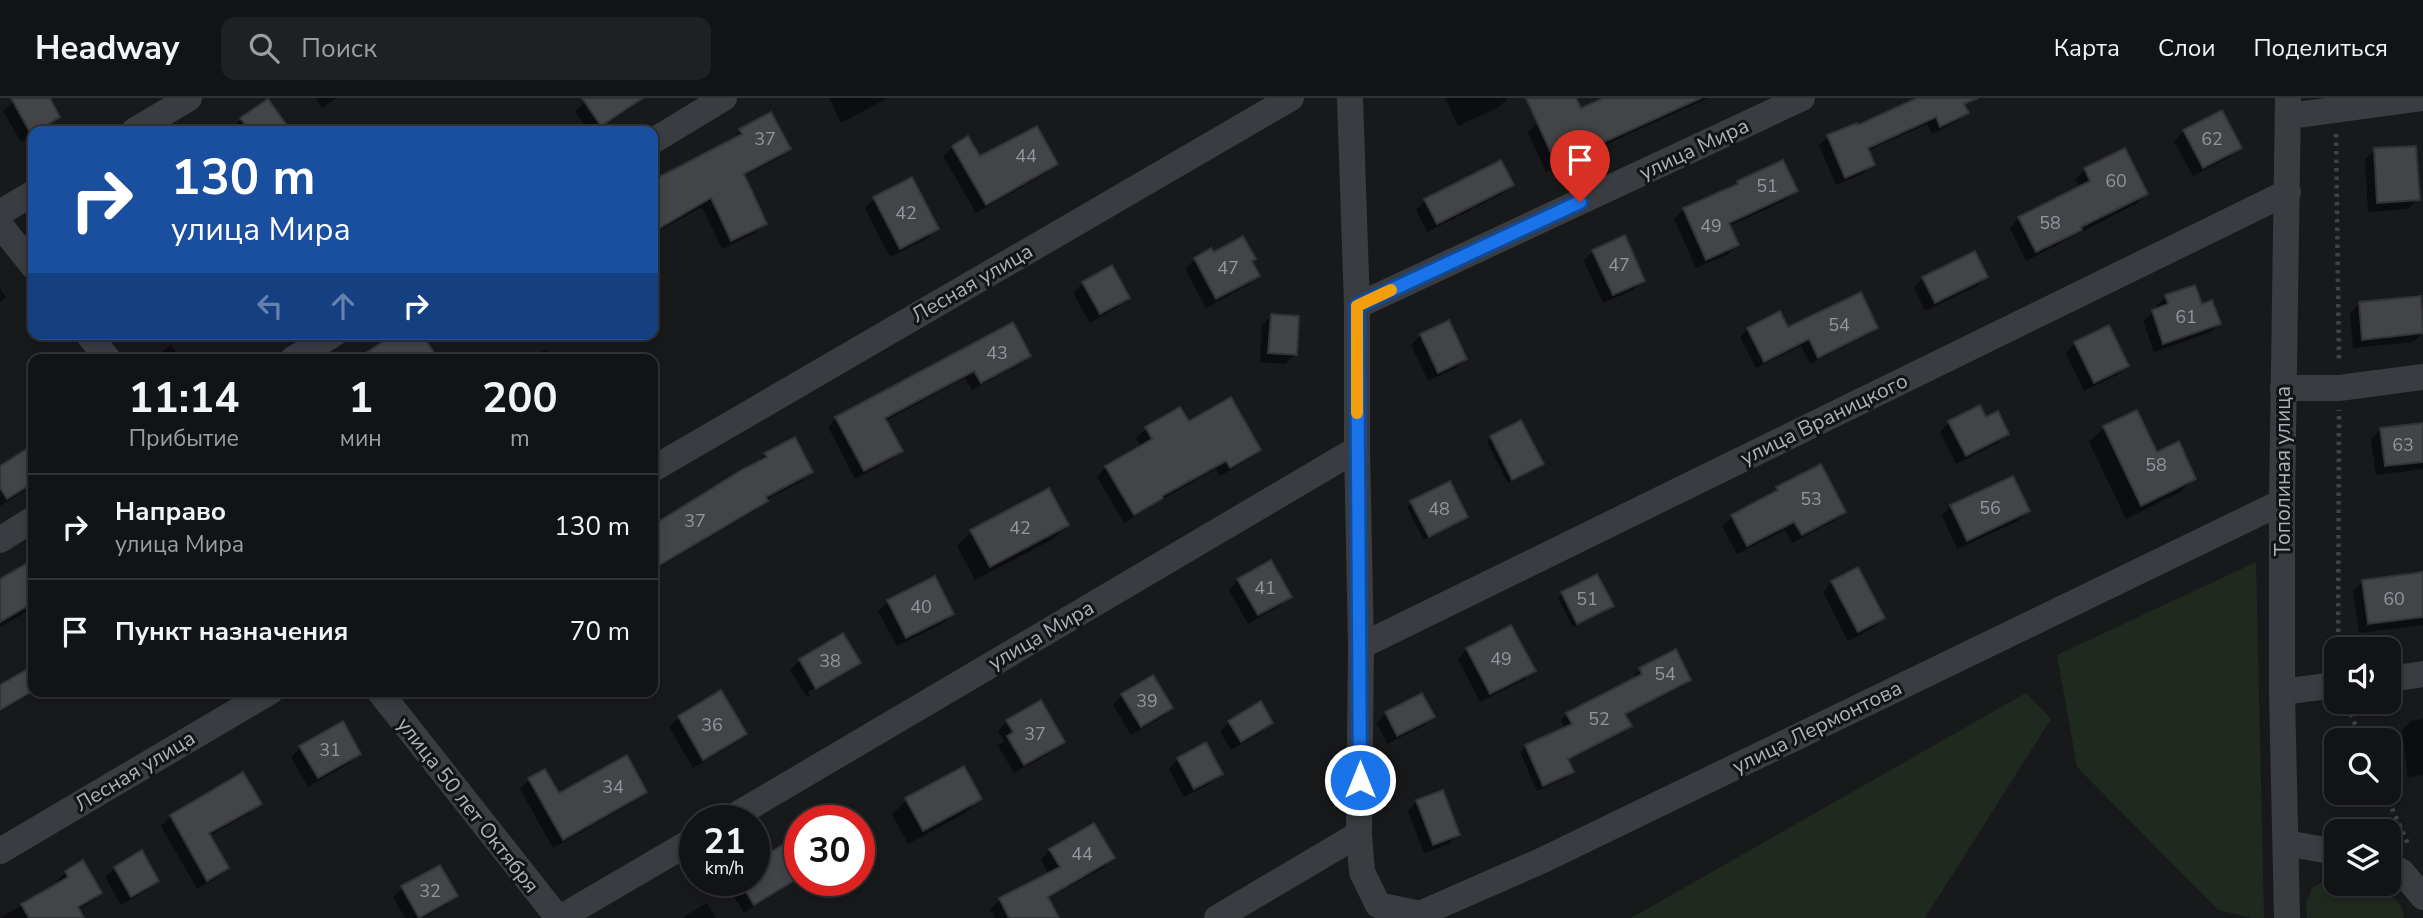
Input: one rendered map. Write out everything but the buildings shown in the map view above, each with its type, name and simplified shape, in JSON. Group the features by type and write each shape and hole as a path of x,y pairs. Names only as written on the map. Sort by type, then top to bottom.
{"street":[{"path":"142,126 189,98"},
{"path":"658,138 724,98"},
{"name":"Лесная улица","path":"658,466 1292,98"},
{"path":"1217,918 1359,834 1361,646 1357,306 1350,98"},
{"name":"улица Мира","path":"1357,306 1802,98"},
{"path":"2288,107 2423,99"},
{"name":"Тополиная улица","path":"2287,918 2282,692 2282,502 2288,107"},
{"name":"улица Враницкого","path":"1361,646 2288,192"},
{"path":"0,213 28,196"},
{"path":"0,225 28,260"},
{"path":"93,340 104,354"},
{"path":"301,354 324,340"},
{"path":"2283,388 2339,388 2423,377"},
{"name":"улица Мира","path":"753,805 1357,449"},
{"name":"улица Лермонтова","path":"1359,834 1362,872 1378,905 1420,914 1543,860 2282,502"},
{"path":"0,540 28,522"},
{"path":"2401,677 2423,674"},
{"path":"2282,692 2324,687"},
{"name":"Лесная улица","path":"0,851 261,697"},
{"name":"улица 50 лет Октября","path":"384,697 559,918"},
{"path":"2286,843 2324,850"},
{"path":"559,918 679,848"},
{"path":"2401,871 2423,897"}],"path":[{"path":"2390,805 2409,846"}],"shaded area":[{"path":"2256,562 2264,918 2218,910 2077,767 2057,655"},
{"path":"2026,693 2051,719 1925,918 1631,918"},
{"path":"2324,881 2324,896 2391,896 2402,909 2404,918 2307,918 2306,904 2312,888"}],"slow traffic":[{"path":"1357,413 1357,306 1391,290"}],"route":[{"path":"1360,780 1357,306 1580,202"}]}
